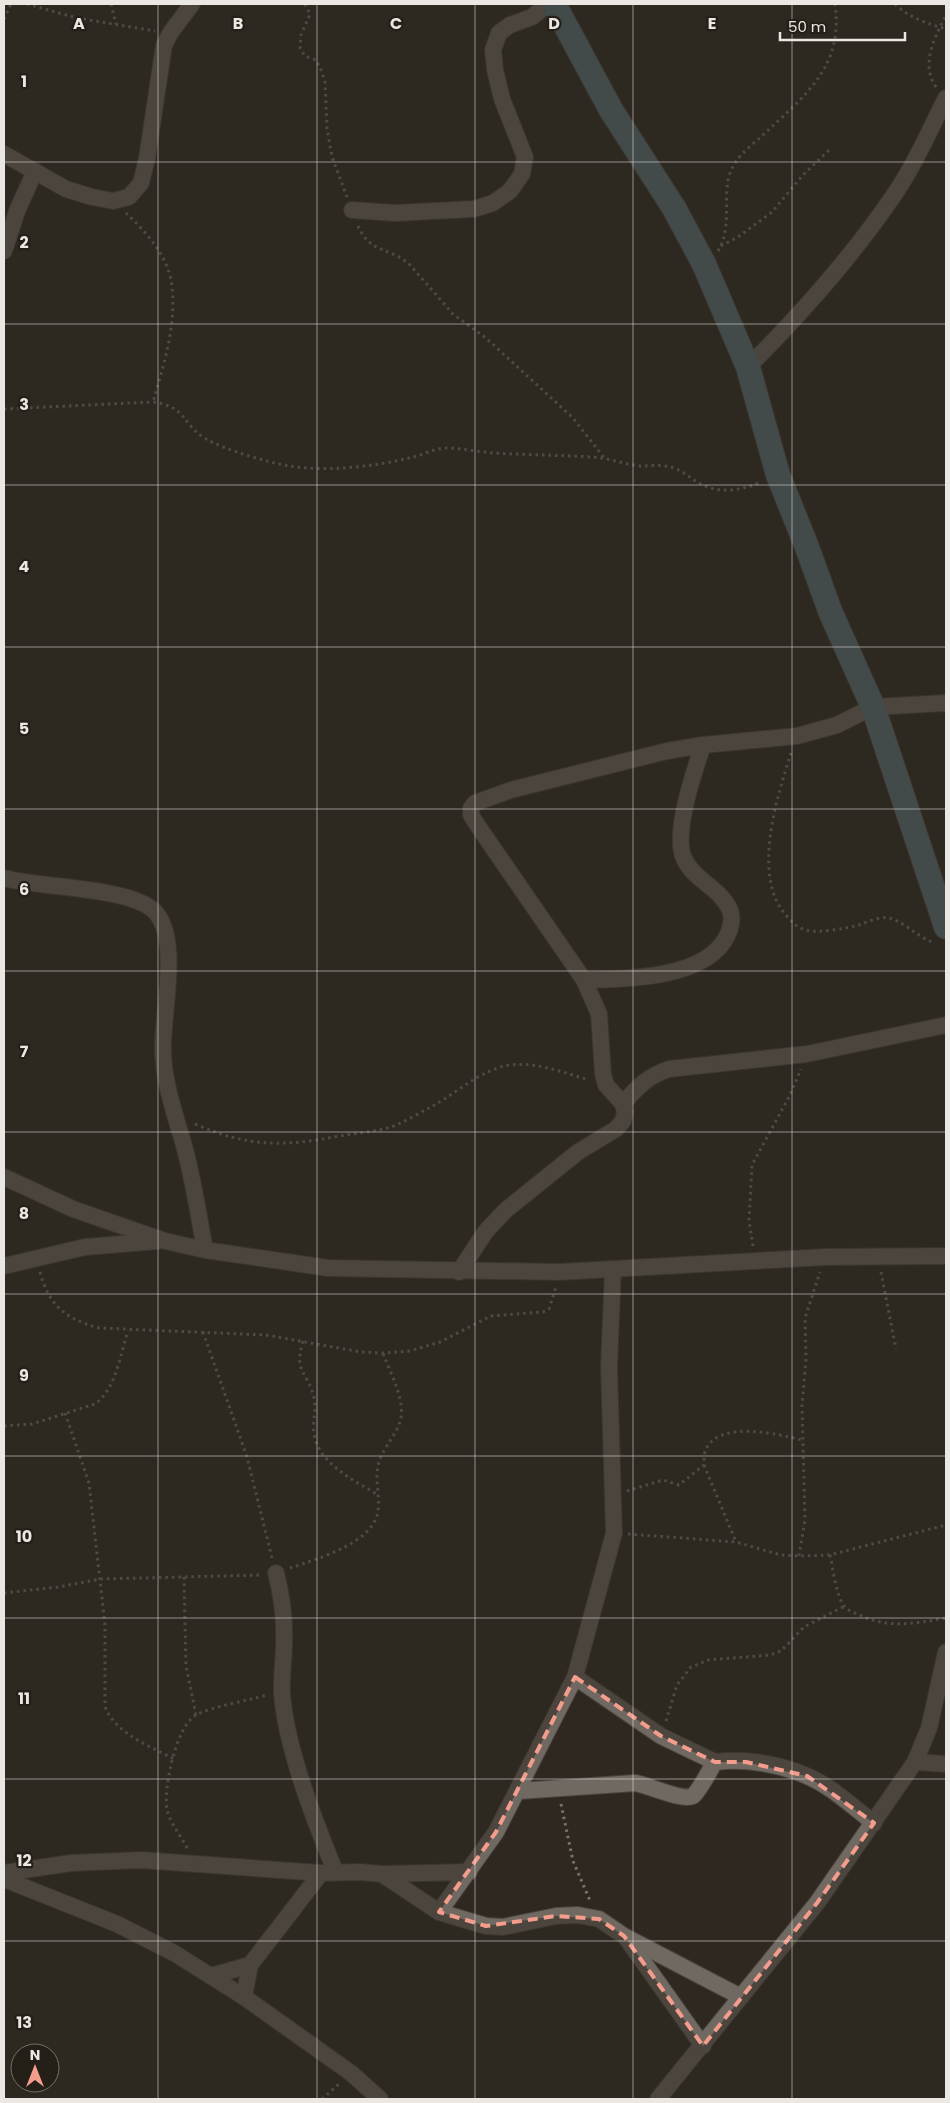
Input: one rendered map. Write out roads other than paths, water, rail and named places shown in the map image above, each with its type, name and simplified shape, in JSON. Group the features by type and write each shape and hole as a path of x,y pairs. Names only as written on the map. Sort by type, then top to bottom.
{"street":[{"path":"4,154 66,188 92,197 113,201 129,197 141,183 147,158 164,44 170,32 192,4"},
{"path":"352,210 396,213 474,210 493,203 510,191 522,174 525,157 502,99 495,70 493,50 499,33 510,25 532,17 548,4"},
{"path":"554,4 611,110 674,208 704,264 748,367 778,475 808,547 830,611 873,707 944,935"},
{"path":"748,367 796,319 853,251 897,191 946,99"},
{"path":"4,251 18,210 35,171"},
{"path":"460,1272 486,1231 506,1210 578,1152 616,1129 623,1121 625,1112 623,1104 606,1085 603,1074 599,1014 584,980 480,830 471,815 471,808 475,803 511,790 667,751 703,745 797,736 837,724 873,707 946,703"},
{"path":"584,980 649,978 679,970 704,959 723,945 730,930 731,913 724,898 689,867 683,857 680,842 690,783 703,745"},
{"path":"4,878 27,884 133,899 152,909 163,923 167,940 168,970 163,1050 166,1080 194,1191 204,1250"},
{"path":"623,1104 638,1086 652,1075 669,1069 807,1054 946,1025"},
{"path":"4,1177 73,1209 165,1241 204,1250 328,1268 460,1272 559,1272 826,1257 946,1256"},
{"path":"4,1266 85,1247 165,1241"},
{"path":"439,1912 496,1832 575,1677 614,1533 609,1367 613,1269"},
{"path":"276,1572 283,1598 282,1692 285,1720 328,1872"},
{"path":"658,2099 703,2046 817,1903 914,1762 929,1728 944,1676 946,1652"},
{"path":"575,1677 661,1736 716,1762 746,1762 782,1768 807,1776 874,1822"},
{"path":"518,1791 635,1783 656,1787 679,1798 691,1797 716,1762"},
{"path":"914,1762 946,1764"},
{"path":"4,1874 71,1863 141,1860 196,1865 382,1874 469,1872"},
{"path":"244,1997 250,1965 328,1872"},
{"path":"382,1874 439,1912 494,1927 556,1916 578,1915 599,1919 624,1936 741,1997"},
{"path":"4,1880 117,1924 174,1953 244,1997 351,2073 380,2099"},
{"path":"624,1936 703,2046"},
{"path":"211,1976 250,1965"}]}
